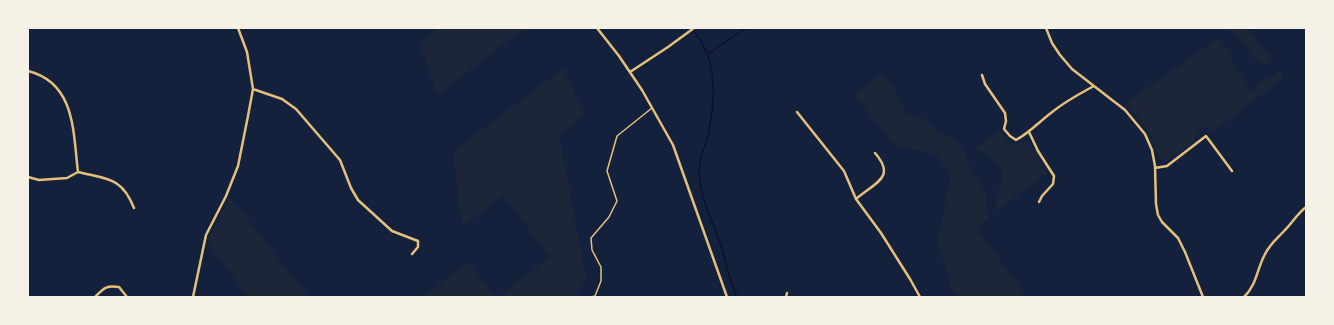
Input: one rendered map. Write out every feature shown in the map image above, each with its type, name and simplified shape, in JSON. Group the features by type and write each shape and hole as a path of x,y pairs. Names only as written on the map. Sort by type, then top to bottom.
{"street":[{"path":"193,297 206,235 226,196 238,166 253,89 247,52 238,28"},
{"path":"596,28 630,72 653,107 673,145 727,297"},
{"path":"630,72 668,48 694,28"},
{"path":"1046,28 1052,43 1072,69 1125,110 1145,134 1152,150 1155,168 1156,204 1158,215 1162,222 1178,238 1203,297"},
{"path":"28,71 42,77 57,87 66,100 71,117 78,172"},
{"path":"982,75 985,84 1005,113 1006,121 1004,129 1016,140 1029,132 1052,112 1072,98 1094,86"},
{"path":"253,89 282,99 296,110 340,160 351,188 358,200 392,231 418,241 418,247 412,254"},
{"path":"797,112 844,171 856,198 881,233 920,297"},
{"path":"1029,132 1054,176 1053,184 1042,196 1039,202"},
{"path":"1155,168 1167,166 1206,136 1232,171"},
{"path":"856,198 882,178 885,168 882,160 875,153"},
{"path":"28,178 39,180 67,178 78,172 110,180 121,185 129,195 134,208"},
{"path":"1244,297 1253,285 1268,248 1276,238 1286,230 1294,218 1306,207"},
{"path":"95,297 108,286 119,286 127,297"}],"lane":[{"path":"591,297 595,296 601,281 602,267 592,250 591,238 609,216 617,201 607,171 617,136 653,107"}],"shaded area":[{"path":"439,28 525,28 437,95 420,43"},
{"path":"1232,28 1248,28 1274,63 1262,64 1253,57 1239,36 1229,30"},
{"path":"1218,38 1227,48 1235,68 1242,77 1247,90 1251,91 1256,87 1259,81 1271,78 1279,69 1284,77 1214,131 1207,127 1199,128 1192,144 1167,161 1163,160 1156,152 1151,136 1146,127 1125,104"},
{"path":"564,68 584,115 559,135 586,276 575,297 498,297 550,257 503,195 462,227 453,152"},
{"path":"880,75 893,86 906,113 924,119 939,134 948,135 964,151 971,170 984,189 989,217 976,227 1027,297 958,297 951,287 938,242 950,175 937,156 894,144 854,95"},
{"path":"999,131 1012,145 1028,140 1047,172 996,212 996,196 1001,183 1001,168 995,160 974,148"},
{"path":"230,197 309,297 249,297 207,242"},
{"path":"468,262 496,297 423,297"}],"waterway":[{"path":"691,28 700,39 706,51 710,63 713,90 713,104 709,131 699,167 700,182 705,202 723,251 737,297"},
{"path":"708,54 746,28"}]}
